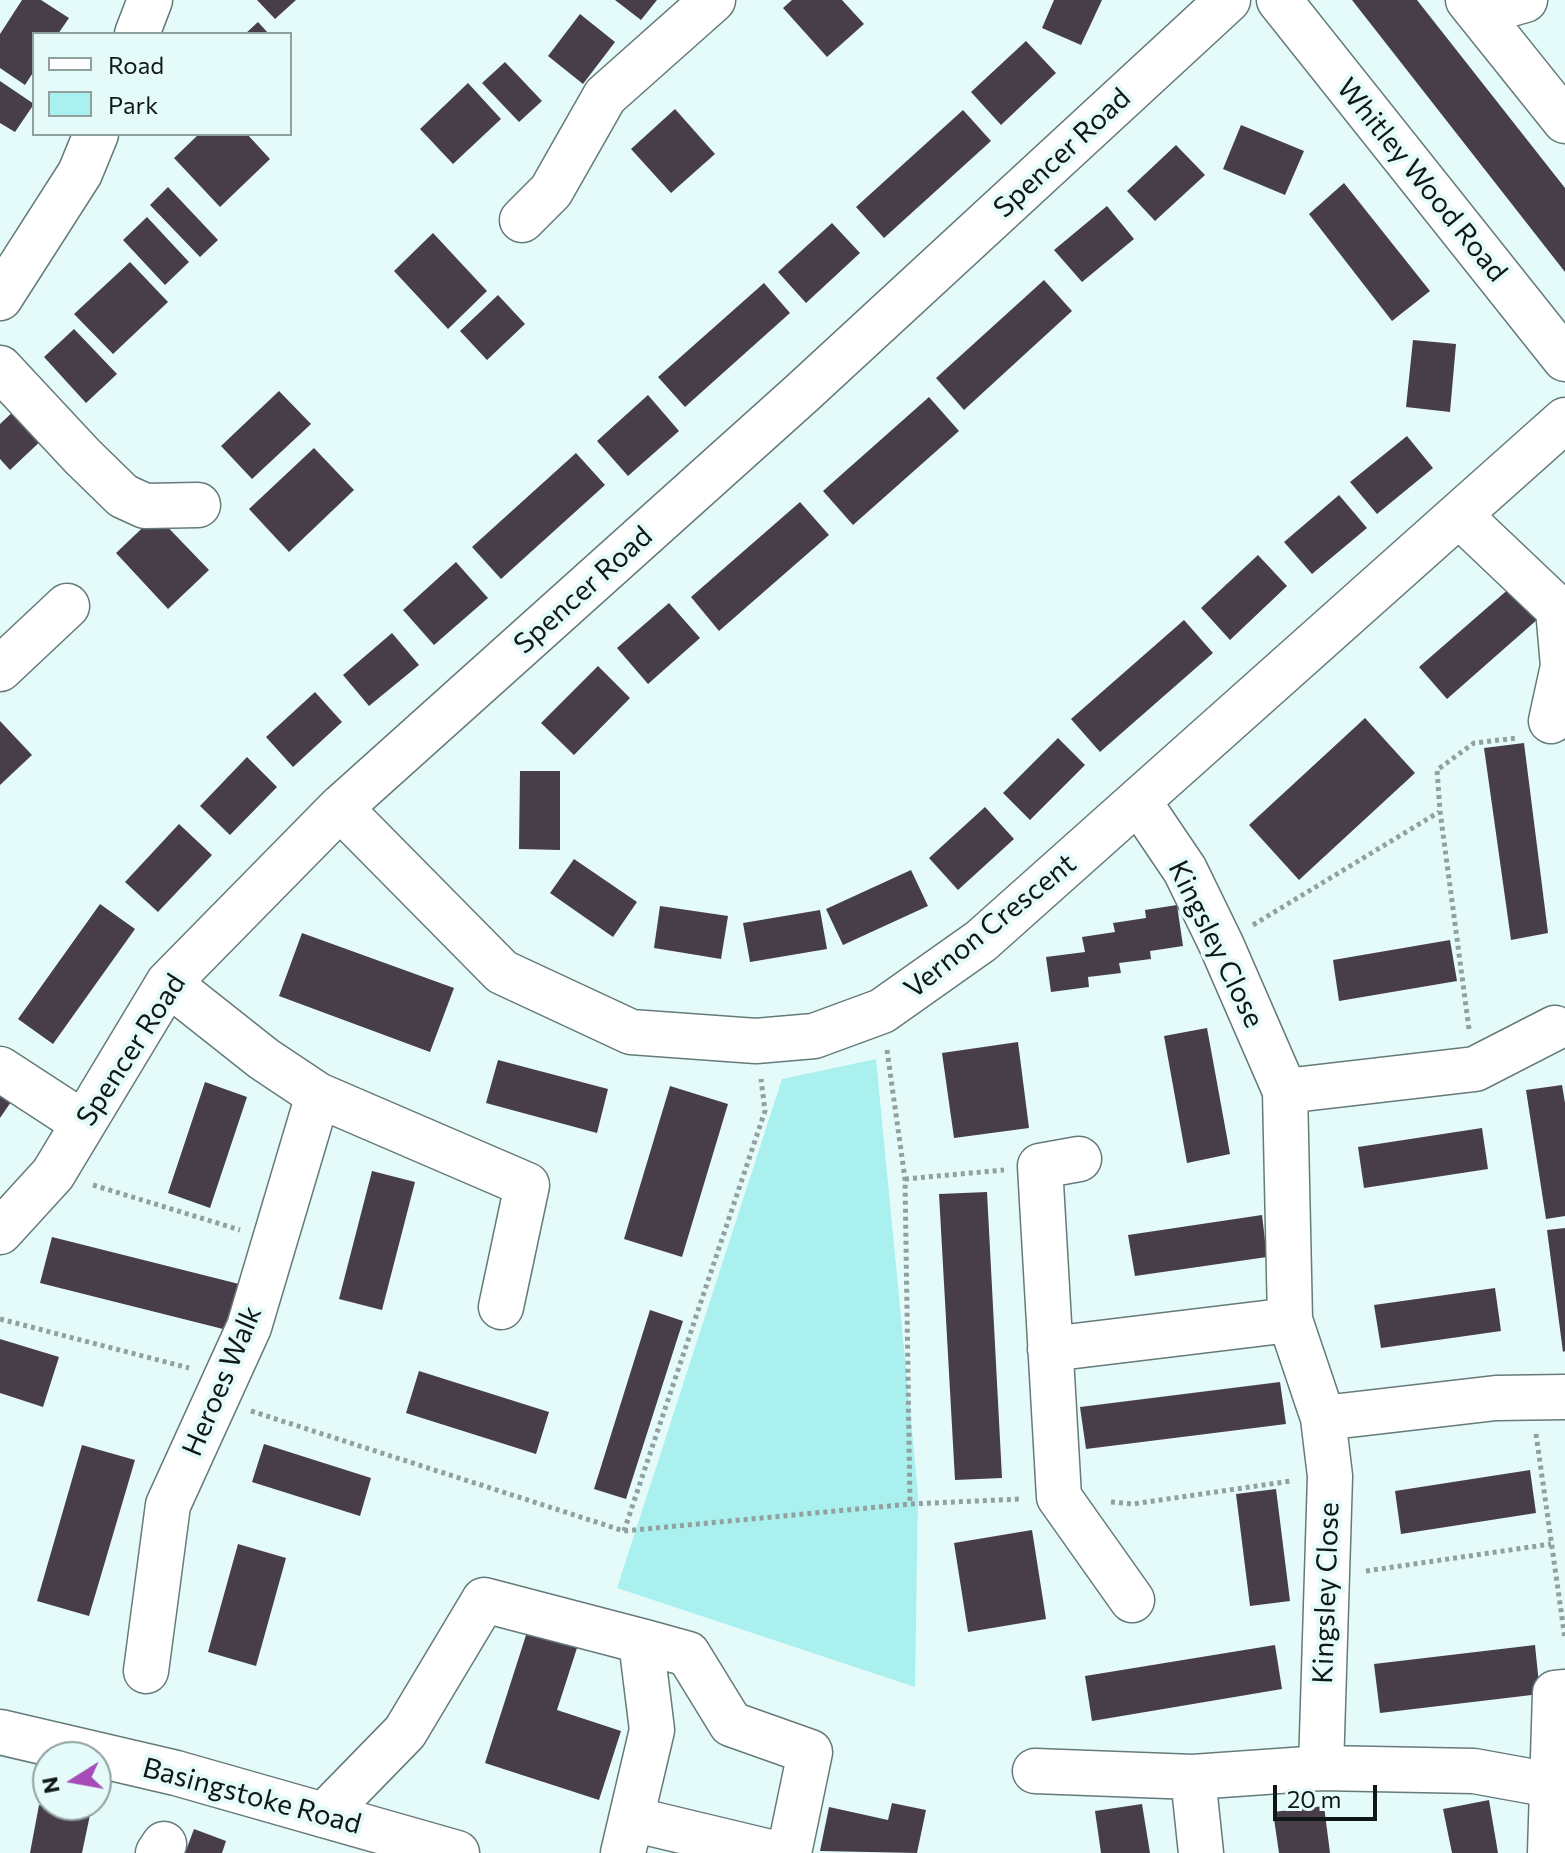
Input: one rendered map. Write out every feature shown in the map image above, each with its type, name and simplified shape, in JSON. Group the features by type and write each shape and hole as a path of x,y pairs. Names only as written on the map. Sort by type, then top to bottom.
{"street":[{"path":"138,32 150,0"},
{"path":"522,220 551,191 605,96 713,0"},
{"name":"Spencer Road","path":"0,1232 53,1174 168,983 340,808 801,394 1228,0"},
{"name":"Whitley Wood Road","path":"1279,0 1565,359"},
{"path":"1473,7 1525,0"},
{"path":"1473,7 1565,121"},
{"path":"0,298 80,173 95,136"},
{"path":"0,368 123,496 145,506 198,505"},
{"name":"Vernon Crescent","path":"340,808 502,972 631,1032 756,1041 814,1036 882,1011 981,941 1565,420"},
{"path":"1459,515 1558,609 1563,666 1551,721"},
{"path":"0,669 67,606"},
{"name":"Kingsley Close","path":"1139,802 1185,870 1285,1091 1290,1320 1323,1418 1330,1476 1321,1768"},
{"path":"168,983 264,1059 318,1095 527,1185 501,1307"},
{"path":"1285,1091 1475,1069 1555,1028"},
{"path":"0,1069 83,1123"},
{"name":"Heroes Walk","path":"146,1671 168,1505 249,1327 318,1095"},
{"path":"1060,1163 1050,1349 1059,1497 1132,1600"},
{"path":"1050,1349 1290,1320"},
{"path":"1323,1418 1496,1398 1548,1397"},
{"path":"324,1815 405,1732 484,1600 688,1654 731,1724 810,1752 789,1853"},
{"path":"641,1641 652,1730 628,1836 774,1853"},
{"path":"1550,1853 1551,1785 1560,1692"},
{"name":"Basingstoke Road","path":"0,1732 176,1773 457,1853"},
{"path":"1035,1771 1193,1777 1321,1768 1474,1771 1551,1785"},
{"path":"1193,1777 1201,1853"}],"path":[{"path":"1475,1069 1437,770 1474,743 1521,737 1551,721"},
{"path":"1221,944 1440,811"},
{"path":"882,1011 905,1179 910,1504"},
{"path":"624,1531 765,1111 756,1041"},
{"path":"905,1179 1060,1163"},
{"path":"53,1174 275,1240"},
{"path":"0,1319 221,1389 624,1531 910,1504 1059,1497 1133,1504 1330,1476"},
{"path":"1548,1397 1551,1544 1565,1639"},
{"path":"1327,1577 1551,1544"}],"green space":[{"path":"876,1059 918,1493 915,1687 617,1588 782,1079"}],"building":[{"path":"22,0 41,0 69,18 59,32 32,32 32,74 25,85 0,68 0,34"},
{"path":"257,0 296,0 275,19"},
{"path":"615,0 657,0 641,20"},
{"path":"792,0 842,0 864,24 827,57 783,8"},
{"path":"1054,0 1102,0 1081,45 1042,28"},
{"path":"1352,0 1417,0 1565,188 1565,272"},
{"path":"580,14 615,42 583,84 548,56"},
{"path":"258,22 267,32 247,32"},
{"path":"1026,41 1056,73 1001,125 971,92"},
{"path":"505,62 542,101 519,122 482,83"},
{"path":"0,81 32,103 32,107 15,132 0,123"},
{"path":"468,83 501,119 453,164 420,129"},
{"path":"675,109 715,154 671,193 631,149"},
{"path":"963,110 991,141 884,238 856,207"},
{"path":"1241,125 1304,151 1285,195 1223,169"},
{"path":"197,136 249,136 270,159 220,207 174,158"},
{"path":"1176,145 1205,175 1155,221 1127,191"},
{"path":"1344,183 1430,291 1392,321 1309,214"},
{"path":"168,187 218,240 200,257 150,205"},
{"path":"1107,206 1134,239 1082,282 1054,250"},
{"path":"147,217 189,262 165,285 123,240"},
{"path":"832,223 860,253 806,303 778,272"},
{"path":"433,233 487,291 448,329 394,271"},
{"path":"130,262 168,302 113,354 74,314"},
{"path":"1044,280 1072,311 964,410 936,378"},
{"path":"764,283 790,313 685,407 658,377"},
{"path":"498,295 525,324 487,360 460,331"},
{"path":"74,329 117,374 86,403 44,357"},
{"path":"1413,340 1456,344 1450,412 1406,407"},
{"path":"279,391 311,424 252,479 221,446"},
{"path":"648,395 679,431 628,476 597,441"},
{"path":"929,397 959,431 853,525 823,491"},
{"path":"18,407 46,436 10,470 0,459 0,424"},
{"path":"1407,436 1433,468 1377,514 1350,482"},
{"path":"314,448 354,490 289,552 249,509"},
{"path":"576,453 605,485 501,579 472,547"},
{"path":"1339,495 1367,528 1312,574 1284,542"},
{"path":"800,502 829,535 719,631 691,597"},
{"path":"156,515 209,570 168,609 116,553"},
{"path":"1258,555 1287,586 1230,640 1201,608"},
{"path":"456,562 488,598 434,645 403,610"},
{"path":"1519,580 1547,611 1447,699 1419,667"},
{"path":"669,603 700,638 648,684 617,648"},
{"path":"1184,620 1213,653 1100,752 1071,719"},
{"path":"392,633 419,665 369,706 343,675"},
{"path":"598,666 630,698 574,755 541,723"},
{"path":"315,692 342,722 293,767 266,737"},
{"path":"1365,718 1415,773 1299,880 1249,825"},
{"path":"0,721 32,755 0,785"},
{"path":"1058,738 1085,765 1030,820 1003,793"},
{"path":"1524,743 1548,933 1511,940 1484,748"},
{"path":"247,757 277,787 230,835 200,806"},
{"path":"520,771 560,771 560,850 519,849"},
{"path":"985,807 1014,839 958,890 929,858"},
{"path":"179,824 212,855 158,912 125,882"},
{"path":"574,859 637,902 613,937 550,893"},
{"path":"911,870 928,906 843,945 826,909"},
{"path":"100,904 135,929 53,1044 18,1019"},
{"path":"1177,905 1183,946 1150,951 1151,959 1119,963 1121,973 1088,977 1089,987 1051,992 1046,957 1085,952 1082,937 1115,932 1113,923 1146,918 1145,910"},
{"path":"660,906 728,916 721,959 654,948"},
{"path":"820,910 827,949 750,962 743,923"},
{"path":"302,933 454,988 430,1052 279,996"},
{"path":"1450,940 1457,981 1339,1001 1333,960"},
{"path":"1207,1028 1230,1154 1187,1163 1164,1036"},
{"path":"1018,1042 1029,1128 954,1138 942,1053"},
{"path":"498,1060 608,1089 597,1133 486,1103"},
{"path":"205,1082 247,1097 210,1208 168,1193"},
{"path":"1562,1085 1565,1103 1565,1216 1546,1219 1526,1090"},
{"path":"670,1086 728,1104 682,1257 624,1239"},
{"path":"0,1090 13,1099 0,1118"},
{"path":"1482,1128 1488,1169 1364,1188 1358,1147"},
{"path":"372,1171 415,1182 382,1310 339,1299"},
{"path":"987,1192 1002,1478 955,1480 939,1194"},
{"path":"1262,1215 1267,1257 1135,1276 1128,1235"},
{"path":"1565,1228 1565,1351 1563,1352 1547,1230"},
{"path":"52,1237 243,1285 231,1331 40,1283"},
{"path":"1495,1288 1501,1331 1381,1348 1374,1305"},
{"path":"650,1310 683,1321 626,1499 594,1489"},
{"path":"0,1339 59,1357 43,1407 0,1393"},
{"path":"419,1371 549,1412 536,1454 406,1413"},
{"path":"1280,1382 1286,1424 1086,1449 1080,1407"},
{"path":"264,1444 371,1478 360,1516 252,1482"},
{"path":"82,1445 135,1460 89,1616 37,1601"},
{"path":"1530,1470 1536,1513 1401,1534 1395,1491"},
{"path":"1276,1489 1290,1601 1250,1606 1236,1494"},
{"path":"1032,1530 1046,1619 968,1632 954,1543"},
{"path":"238,1544 286,1558 256,1666 208,1652"},
{"path":"527,1632 577,1648 557,1710 621,1731 599,1800 485,1763"},
{"path":"1275,1645 1282,1689 1092,1721 1085,1676"},
{"path":"1535,1645 1540,1694 1380,1713 1374,1664"},
{"path":"1489,1800 1498,1853 1452,1853 1443,1809"},
{"path":"892,1803 926,1810 917,1853 820,1851 829,1807 888,1820"},
{"path":"1142,1804 1150,1853 1101,1853 1095,1811"},
{"path":"1324,1806 1330,1853 1279,1853 1273,1812"},
{"path":"36,1821 89,1821 82,1853 30,1853"},
{"path":"194,1829 226,1841 222,1853 185,1853"}]}
